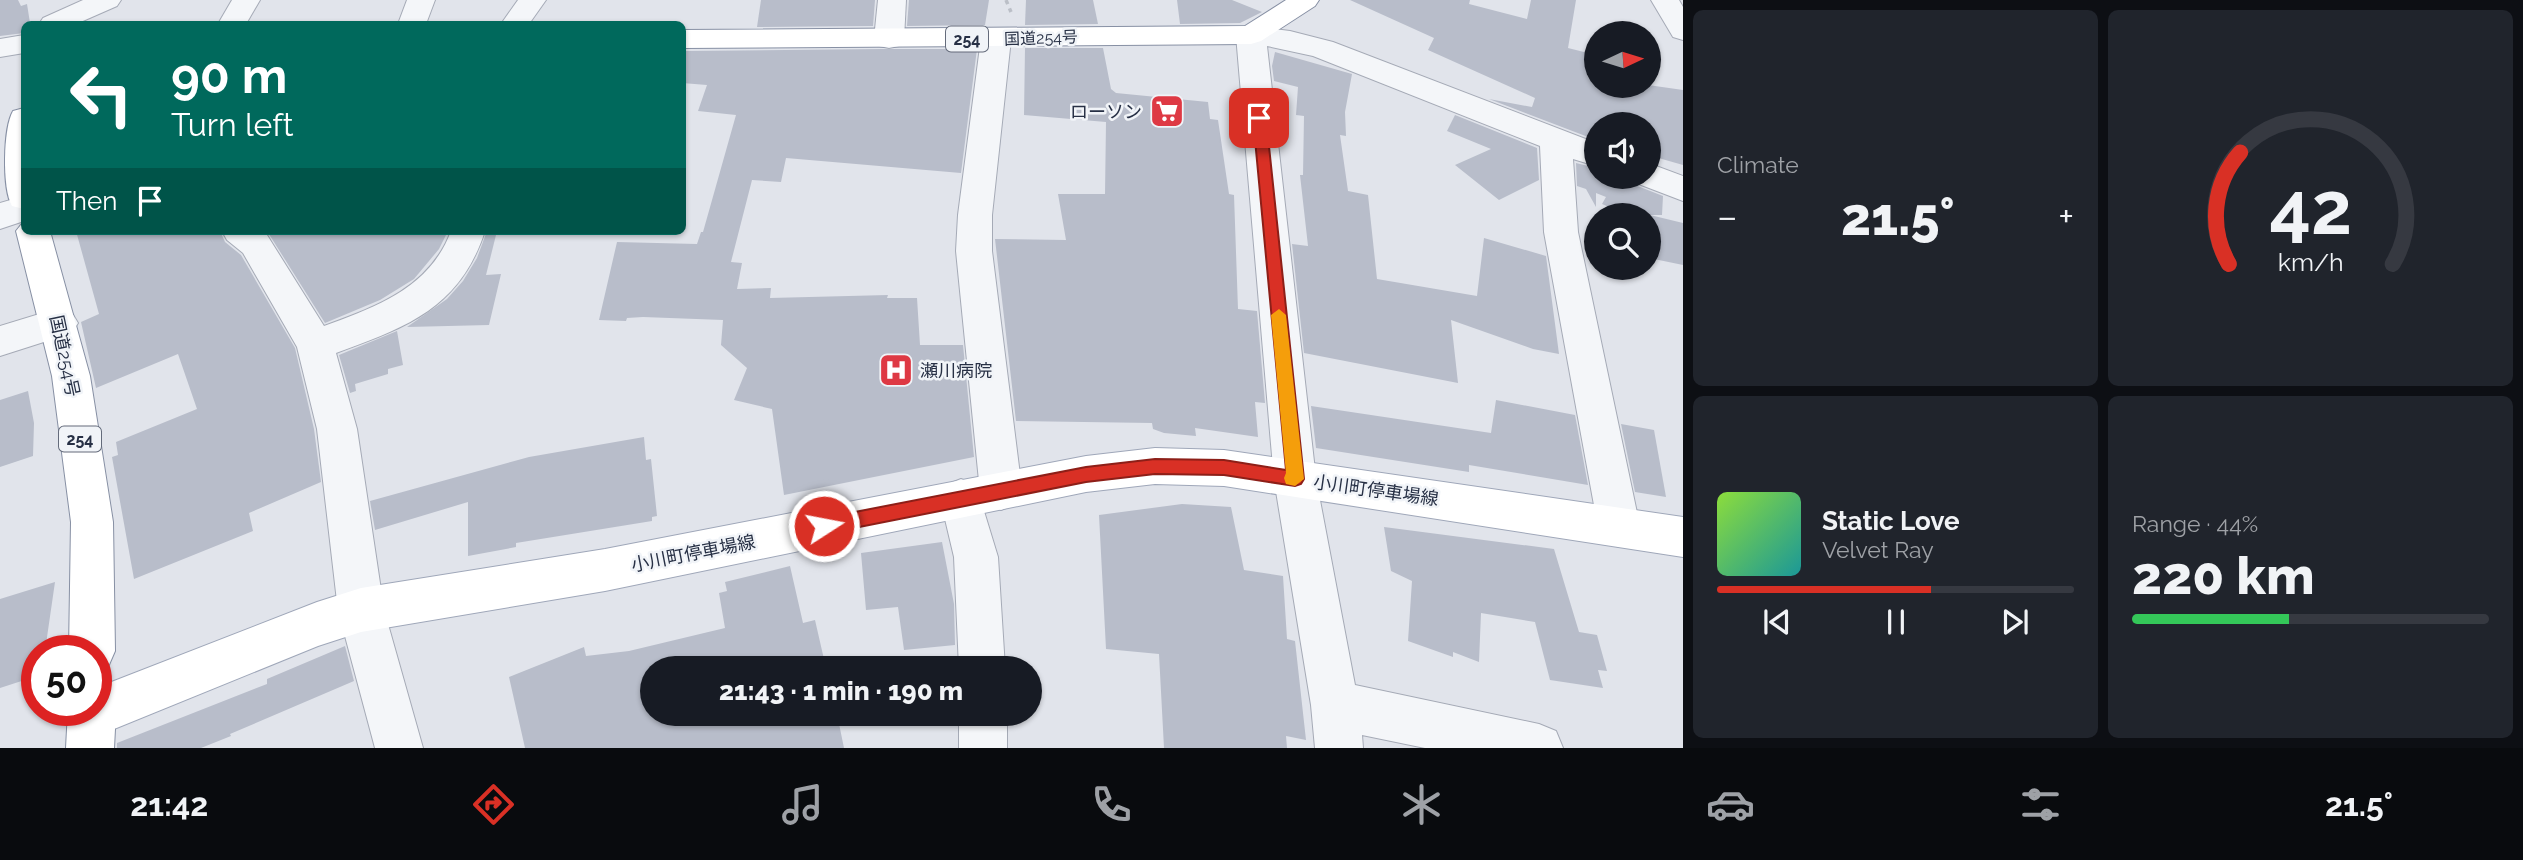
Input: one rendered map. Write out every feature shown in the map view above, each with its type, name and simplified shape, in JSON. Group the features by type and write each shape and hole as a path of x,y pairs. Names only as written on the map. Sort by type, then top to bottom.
{"main road":[{"path":"1251,35 1305,0"},
{"name":"国道254号","path":"686,39 996,39 1251,35"},
{"name":"国道254号","path":"34,235 71,376 92,522 92,635"},
{"name":"小川町停車場線","path":"112,715 317,624 361,610 605,570 1086,474 1155,466 1224,468 1683,537"}],"street":[{"path":"51,16 107,0"},
{"path":"234,21 246,0"},
{"path":"413,21 421,0"},
{"path":"516,21 532,0"},
{"path":"889,39 892,0"},
{"path":"1665,0 1683,31"},
{"path":"1539,748 1337,726 1295,479 1251,35 1290,40 1324,49 1584,150"},
{"path":"981,656 976,557 981,495 974,251 975,215 996,39"},
{"path":"0,48 21,44"},
{"path":"1556,139 1561,232 1619,527"},
{"path":"1661,181 1683,189"},
{"path":"0,216 21,209"},
{"path":"244,235 255,244 315,345 337,429 361,610 399,748"},
{"path":"315,345 377,321 419,300 447,278 463,254 467,235"},
{"path":"0,341 59,323"},
{"path":"983,726 983,748"}],"building":[{"path":"0,0 18,0 21,6 27,4 30,21 21,21 21,33 0,36"},
{"path":"761,0 875,0 873,26 757,27"},
{"path":"909,0 989,0 985,25 907,26"},
{"path":"1026,0 1093,0 1098,24 1025,25"},
{"path":"1177,0 1232,0 1262,12 1240,23 1180,24"},
{"path":"1350,0 1470,0 1469,4 1527,19 1531,0 1576,0 1568,48 1584,52 1584,98 1661,98 1661,87 1683,90 1683,165 1661,159 1661,112 1584,112 1584,135 1489,99 1532,107 1535,98 1428,50 1434,38"},
{"path":"1025,48 1103,48 1111,89 1116,93 1208,102 1210,119 1218,120 1229,194 1234,195 1238,309 1257,311 1265,403 1255,402 1258,437 1195,428 1196,436 1164,433 1153,429 1152,423 1016,421 995,239 1066,240 1058,194 1105,194 1106,122 1024,115"},
{"path":"977,49 961,173 786,158 781,182 752,180 731,262 742,263 737,289 771,288 770,298 888,295 887,298 917,298 920,345 963,345 974,457 784,495 772,409 734,400 747,368 721,345 723,320 643,317 627,318 626,321 599,320 617,242 697,244 703,232 736,115 698,111 707,85 686,83 686,51"},
{"path":"1275,52 1352,74 1345,112 1346,136 1340,135 1348,191 1368,195 1377,279 1477,296 1484,238 1546,256 1559,354 1533,349 1451,320 1458,383 1304,353 1292,244 1308,246 1300,175 1303,175 1304,116 1296,115 1298,87 1274,81 1272,66"},
{"path":"1455,115 1537,148 1539,180 1499,200 1455,165 1491,149 1447,131"},
{"path":"1576,163 1584,165 1584,188 1577,186"},
{"path":"1586,189 1645,189 1663,196 1662,215 1661,203 1603,203 1606,197 1596,193 1596,203"},
{"path":"1661,218 1683,223 1683,265 1661,260"},
{"path":"77,235 222,235 225,242 241,255 295,348 314,429 321,482 249,513 253,531 134,579 112,457 118,455 116,442 197,409 178,354 96,388 81,322 99,314"},
{"path":"270,235 446,235 439,249 414,279 380,300 325,323"},
{"path":"486,235 496,235 486,275 501,274 489,325 407,327 447,299 463,281 477,258"},
{"path":"397,331 403,365 388,369 388,374 355,384 356,391 350,393 339,355"},
{"path":"28,391 34,423 33,456 0,467 0,400"},
{"path":"1496,400 1575,415 1588,485 1469,465 1469,472 1316,448 1311,406 1491,433"},
{"path":"1621,424 1654,430 1666,497 1635,492"},
{"path":"644,437 646,460 651,459 657,516 652,517 652,521 516,543 516,547 468,556 468,502 375,530 370,501 529,457"},
{"path":"1182,504 1231,507 1244,570 1283,576 1287,639 1295,641 1306,740 1286,736 1287,748 1164,748 1159,654 1106,649 1099,515"},
{"path":"1384,527 1554,549 1579,632 1597,635 1607,671 1598,670 1603,688 1550,680 1535,622 1481,613 1479,662 1453,652 1453,657 1408,641 1412,581 1391,571"},
{"path":"942,542 954,604 955,645 904,650 898,607 866,610 861,553"},
{"path":"790,566 803,623 815,620 823,656 640,656 640,726 839,726 844,748 525,748 509,677 584,647 586,656 629,651 725,628 719,593 727,591 725,582"},
{"path":"55,582 47,635 21,635 21,681 0,688 0,599"},
{"path":"345,646 354,681 201,748 117,748 117,743 267,684 267,679"}],"slow traffic":[{"path":"1279,315 1295,479 1292,478"}],"place":[{"name":"ローソン","path":"1167,111"},
{"name":"瀬川病院","path":"896,370"}],"route":[{"path":"824,526 1086,474 1155,466 1224,468 1295,479 1259,118"}]}
